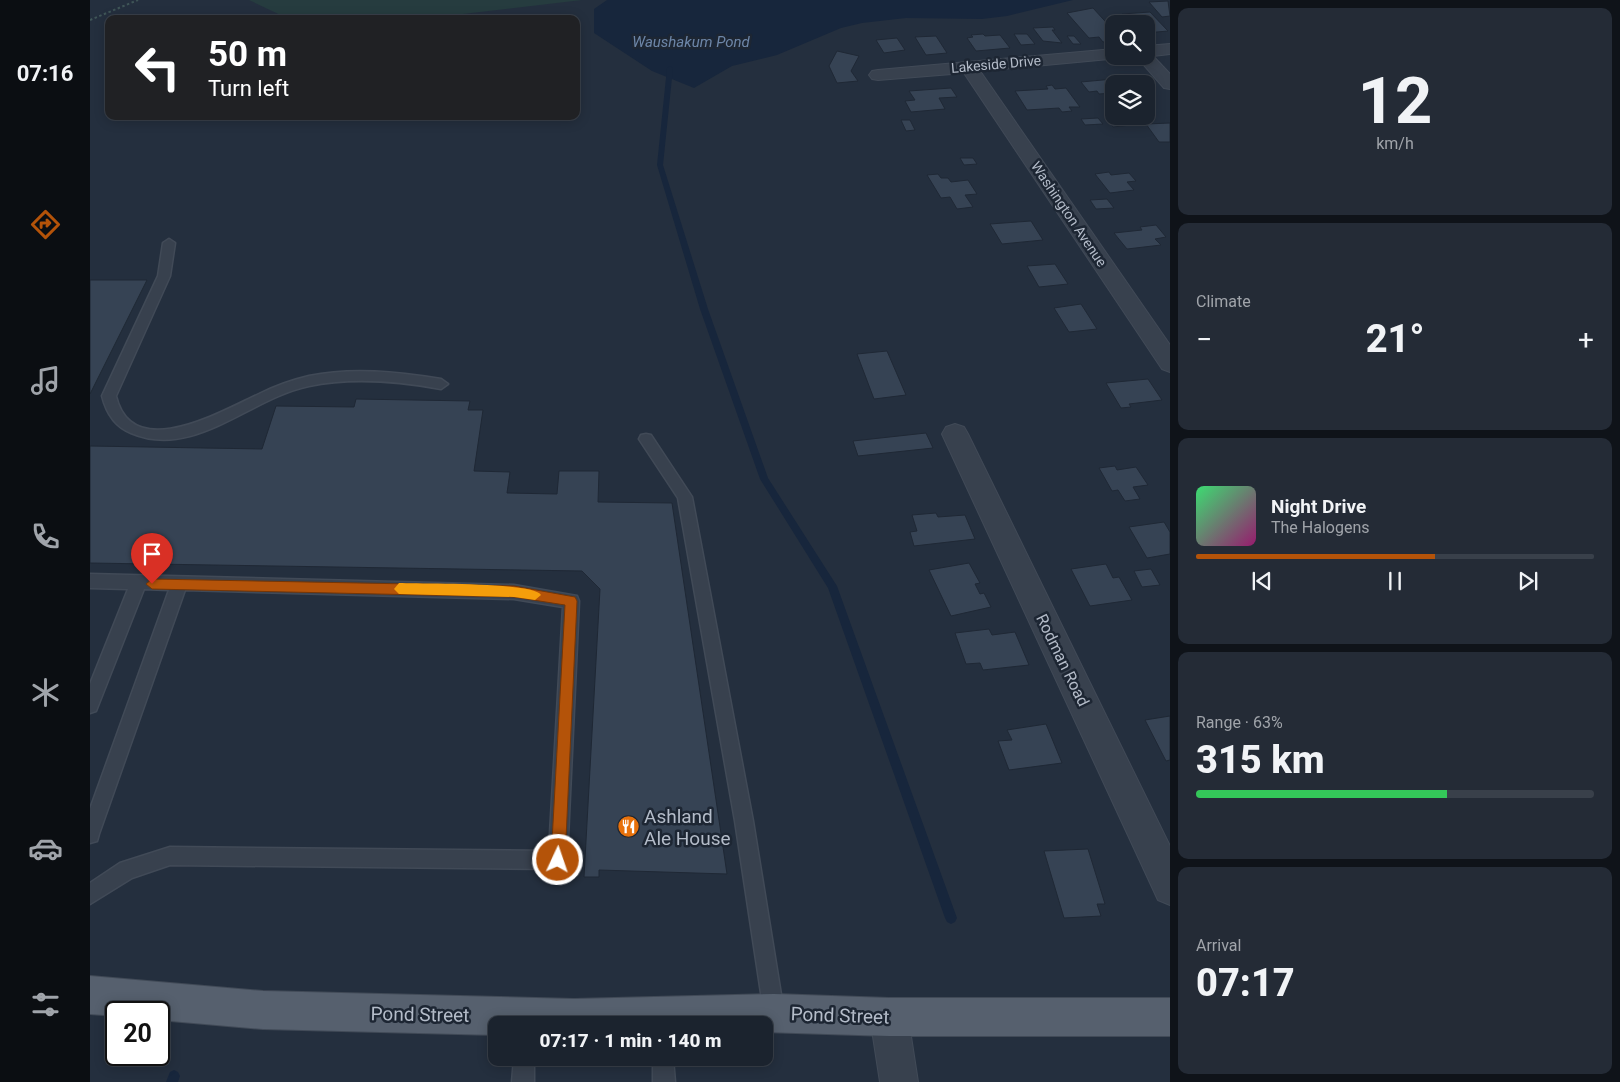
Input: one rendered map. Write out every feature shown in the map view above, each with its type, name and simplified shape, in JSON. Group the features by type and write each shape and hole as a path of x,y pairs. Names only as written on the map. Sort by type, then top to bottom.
{"main road":[{"name":"Pond Street","path":"90,995 263,1010 488,1019"},
{"name":"Pond Street","path":"732,1016 774,1013 889,1017 1170,1017"}],"street":[{"path":"1155,50 1170,49"},
{"name":"Lakeside Drive","path":"878,75 1105,55"},
{"path":"1152,65 1170,84"},
{"name":"Washington Avenue","path":"968,66 1170,363"},
{"name":"Rodman Road","path":"955,434 1160,863 1170,888"},
{"path":"889,1017 899,1082"}],"lane":[{"path":"170,243 164,276 109,396 116,415 134,430 147,435 166,436 181,434 199,428 280,388 316,379 372,378 441,384"},
{"path":"646,439 685,497 744,821 774,1013"},
{"path":"90,581 138,584 514,592 571,601 558,860 170,856 127,870 90,894"},
{"path":"90,705 138,584"},
{"path":"90,834 180,584"},
{"path":"523,1082 524,1066"},
{"path":"663,1066 664,1082"}],"path":[{"path":"90,20 138,0"}],"green space":[{"path":"249,0 582,0 454,15 281,15"}],"water":[{"name":"Waushakum Pond","path":"607,0 1073,0 1007,16 982,19 906,18 862,23 841,28 777,55 732,66 694,88 652,71 594,33 594,9"}],"building":[{"path":"1168,1 1170,16 1162,17 1149,2"},
{"path":"1093,8 1105,21 1105,42 1099,37 1089,38 1067,13"},
{"path":"1150,12 1153,15 1123,15"},
{"path":"1155,17 1168,31 1155,32"},
{"path":"1053,27 1055,30 1052,30 1062,43 1043,41 1033,28"},
{"path":"983,34 985,36 1000,35 1010,48 976,51 967,38 973,37 971,35"},
{"path":"1014,34 1027,34 1035,44 1021,45"},
{"path":"936,36 947,53 926,55 915,37"},
{"path":"1067,36 1074,36 1081,44 1073,44"},
{"path":"897,38 905,50 884,53 876,40"},
{"path":"837,51 859,56 851,71 858,81 837,83 829,66"},
{"path":"1105,80 1105,94 1099,94 1097,91 1089,92 1081,82"},
{"path":"1052,85 1055,89 1066,88 1080,107 1069,107 1072,111 1062,112 1059,108 1027,110 1015,91 1048,89 1046,86"},
{"path":"951,88 957,97 939,98 945,109 911,112 905,101 915,100 909,91"},
{"path":"1098,118 1103,124 1085,125 1081,119"},
{"path":"901,120 910,120 915,130 906,131"},
{"path":"1170,123 1170,142 1159,142 1147,125"},
{"path":"1112,125 1131,125 1113,127"},
{"path":"960,158 973,158 977,164 964,165"},
{"path":"1109,172 1111,175 1129,173 1136,181 1127,182 1134,190 1110,193 1095,174"},
{"path":"938,174 941,178 948,178 951,182 968,180 977,194 965,195 973,207 957,209 950,197 941,198 927,175"},
{"path":"1107,199 1114,208 1096,209 1090,200"},
{"path":"1031,221 1043,240 1002,244 990,224"},
{"path":"1156,225 1166,237 1155,239 1161,245 1127,249 1114,233 1142,230 1140,227"},
{"path":"1055,264 1068,284 1039,287 1027,266"},
{"path":"90,280 147,280 90,394"},
{"path":"1081,304 1097,329 1069,332 1054,308"},
{"path":"887,351 906,395 874,399 857,354"},
{"path":"1148,379 1162,400 1129,404 1131,407 1121,408 1106,383"},
{"path":"356,399 470,401 468,410 483,410 474,471 510,472 507,493 557,494 559,471 599,471 598,502 672,503 727,874 599,870 599,877 584,877 600,589 582,571 90,563 90,446 262,449 276,406 354,407"},
{"path":"926,433 933,448 858,456 853,441"},
{"path":"1115,466 1117,470 1136,467 1148,485 1133,487 1140,499 1125,501 1118,490 1112,491 1099,468"},
{"path":"936,513 938,517 965,515 975,539 914,546 910,532 917,531 912,515"},
{"path":"1164,522 1170,532 1170,554 1147,558 1129,527"},
{"path":"969,563 980,583 975,584 980,594 984,593 991,607 951,616 929,570"},
{"path":"1106,564 1113,578 1119,577 1132,600 1090,606 1071,569"},
{"path":"1151,569 1160,585 1142,587 1134,571"},
{"path":"989,629 992,635 1015,632 1029,665 983,670 980,663 966,664 955,633"},
{"path":"1170,716 1170,760 1166,761 1145,720"},
{"path":"1046,724 1062,763 1009,770 998,741 1012,740 1007,730"},
{"path":"1088,849 1105,904 1097,904 1101,916 1064,918 1044,851"}],"waterway":[{"path":"670,68 660,165 704,309 764,479 832,586 951,918"},
{"path":"172,1082 174,1076"}],"slow traffic":[{"path":"399,589 514,592 535,595"}],"place":[{"name":"Ashland Ale House","path":"628,827"}],"route":[{"path":"152,584 514,592 571,601 558,860"}]}
